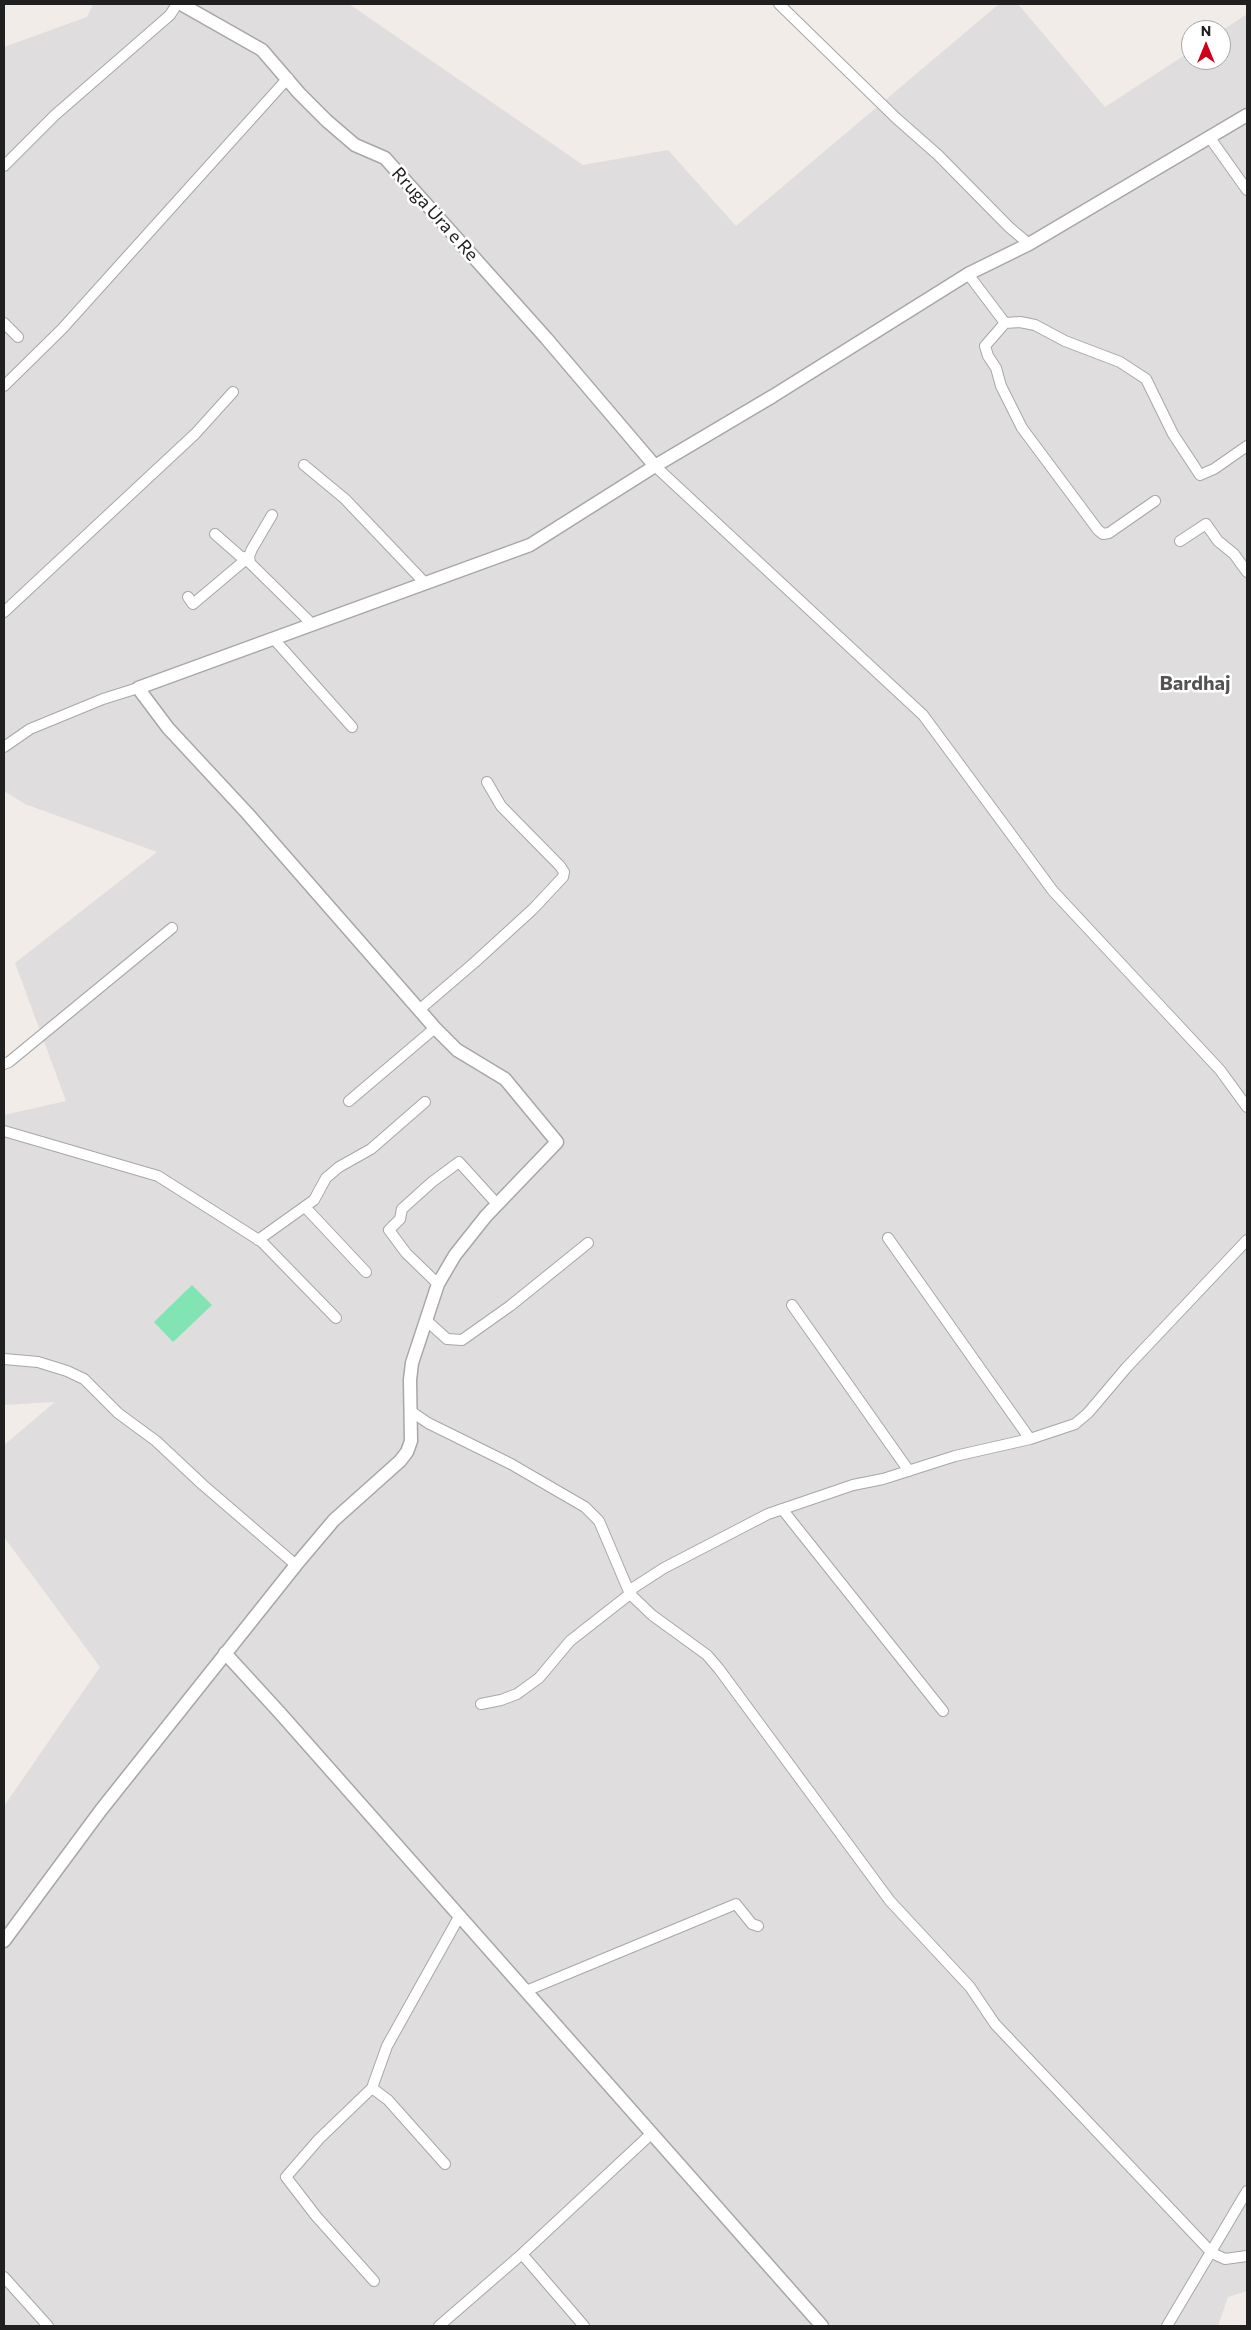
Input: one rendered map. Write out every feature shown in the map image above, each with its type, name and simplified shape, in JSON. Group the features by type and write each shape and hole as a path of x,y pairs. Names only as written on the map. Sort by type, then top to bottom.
{"street":[{"path":"4,166 55,115 183,4"},
{"name":"Rruga Ura e Re","path":"183,4 262,50 313,107 355,145 385,158 546,338 655,466"},
{"path":"779,4 896,118 938,156 1009,228 1029,244"},
{"path":"4,386 62,329 288,78"},
{"path":"4,748 30,729 103,700 530,544 655,466 774,396 968,274 1029,244 1247,115"},
{"path":"1210,138 1247,190"},
{"path":"968,274 1005,323"},
{"path":"1155,501 1109,532 1103,534 1098,530 1022,428 1001,386 986,346 1005,323 1020,322 1035,326 1065,341 1120,362 1146,378 1172,434 1200,475 1214,469 1247,446"},
{"path":"4,323 18,337"},
{"path":"4,612 194,434 233,392"},
{"path":"304,465 345,499 424,582"},
{"path":"655,466 923,714 1053,891 1220,1070 1247,1107"},
{"path":"249,560 252,549 272,515"},
{"path":"1180,541 1206,524 1218,541 1234,554 1247,572"},
{"path":"215,534 240,556 249,560 312,624"},
{"path":"188,597 194,604 244,561 249,560"},
{"path":"273,638 352,727"},
{"path":"4,1941 101,1810 224,1653 296,1565 334,1520 400,1461 411,1441 410,1380 412,1363 428,1321 438,1284 456,1255 497,1204 552,1149 557,1140 505,1079 457,1050 418,1010 247,813 168,728 138,688"},
{"path":"418,1010 475,962 533,909 563,877 564,872 560,866 501,806 487,782"},
{"path":"4,1064 9,1062 172,928"},
{"path":"350,1101 435,1028"},
{"path":"258,1240 305,1208 314,1200 326,1178 339,1167 370,1149 425,1102"},
{"path":"4,1131 158,1176 258,1240 336,1318"},
{"path":"438,1284 406,1253 389,1230 400,1219 402,1209 432,1182 459,1162 497,1204"},
{"path":"305,1208 366,1272"},
{"path":"888,1238 1030,1440"},
{"path":"481,1704 517,1694 539,1678 570,1642 630,1594 633,1588 664,1568 768,1514 853,1485 909,1471 963,1454 1030,1440 1075,1424 1247,1240"},
{"path":"428,1321 447,1339 462,1340 510,1306 588,1243"},
{"path":"792,1305 909,1471"},
{"path":"4,1359 38,1362 67,1371 84,1379 118,1413 156,1441 210,1492 296,1565"},
{"path":"412,1412 428,1423 511,1464 585,1507 599,1521 630,1594 652,1615 706,1655 719,1669 890,1901 970,1987 996,2024 1212,2253 1225,2258 1247,2256"},
{"path":"782,1509 942,1711"},
{"path":"224,1653 280,1713 822,2326"},
{"path":"526,1991 736,1904 752,1924 758,1926"},
{"path":"374,2281 316,2216 286,2177 319,2139 372,2088 387,2046 459,1917"},
{"path":"372,2088 388,2100 445,2164"},
{"path":"439,2326 522,2254 651,2134"},
{"path":"1167,2326 1247,2191"},
{"path":"522,2254 584,2326"},
{"path":"4,2277 48,2326"}],"shaded area":[{"path":"93,4 349,4 583,165 668,150 736,226 999,4 1018,4 1105,107 1181,58 1181,70 1231,70 1231,24 1247,14 1247,2291 1228,2297 1218,2326 4,2326 4,1806 100,1667 4,1537 4,1445 55,1402 4,1405 4,1115 66,1101 15,963 157,852 25,804 4,791 4,47 87,17"}],"green space":[{"path":"192,1285 212,1305 173,1342 154,1322"}],"district":[{"name":"Bardhaj","path":"1195,683"}]}
